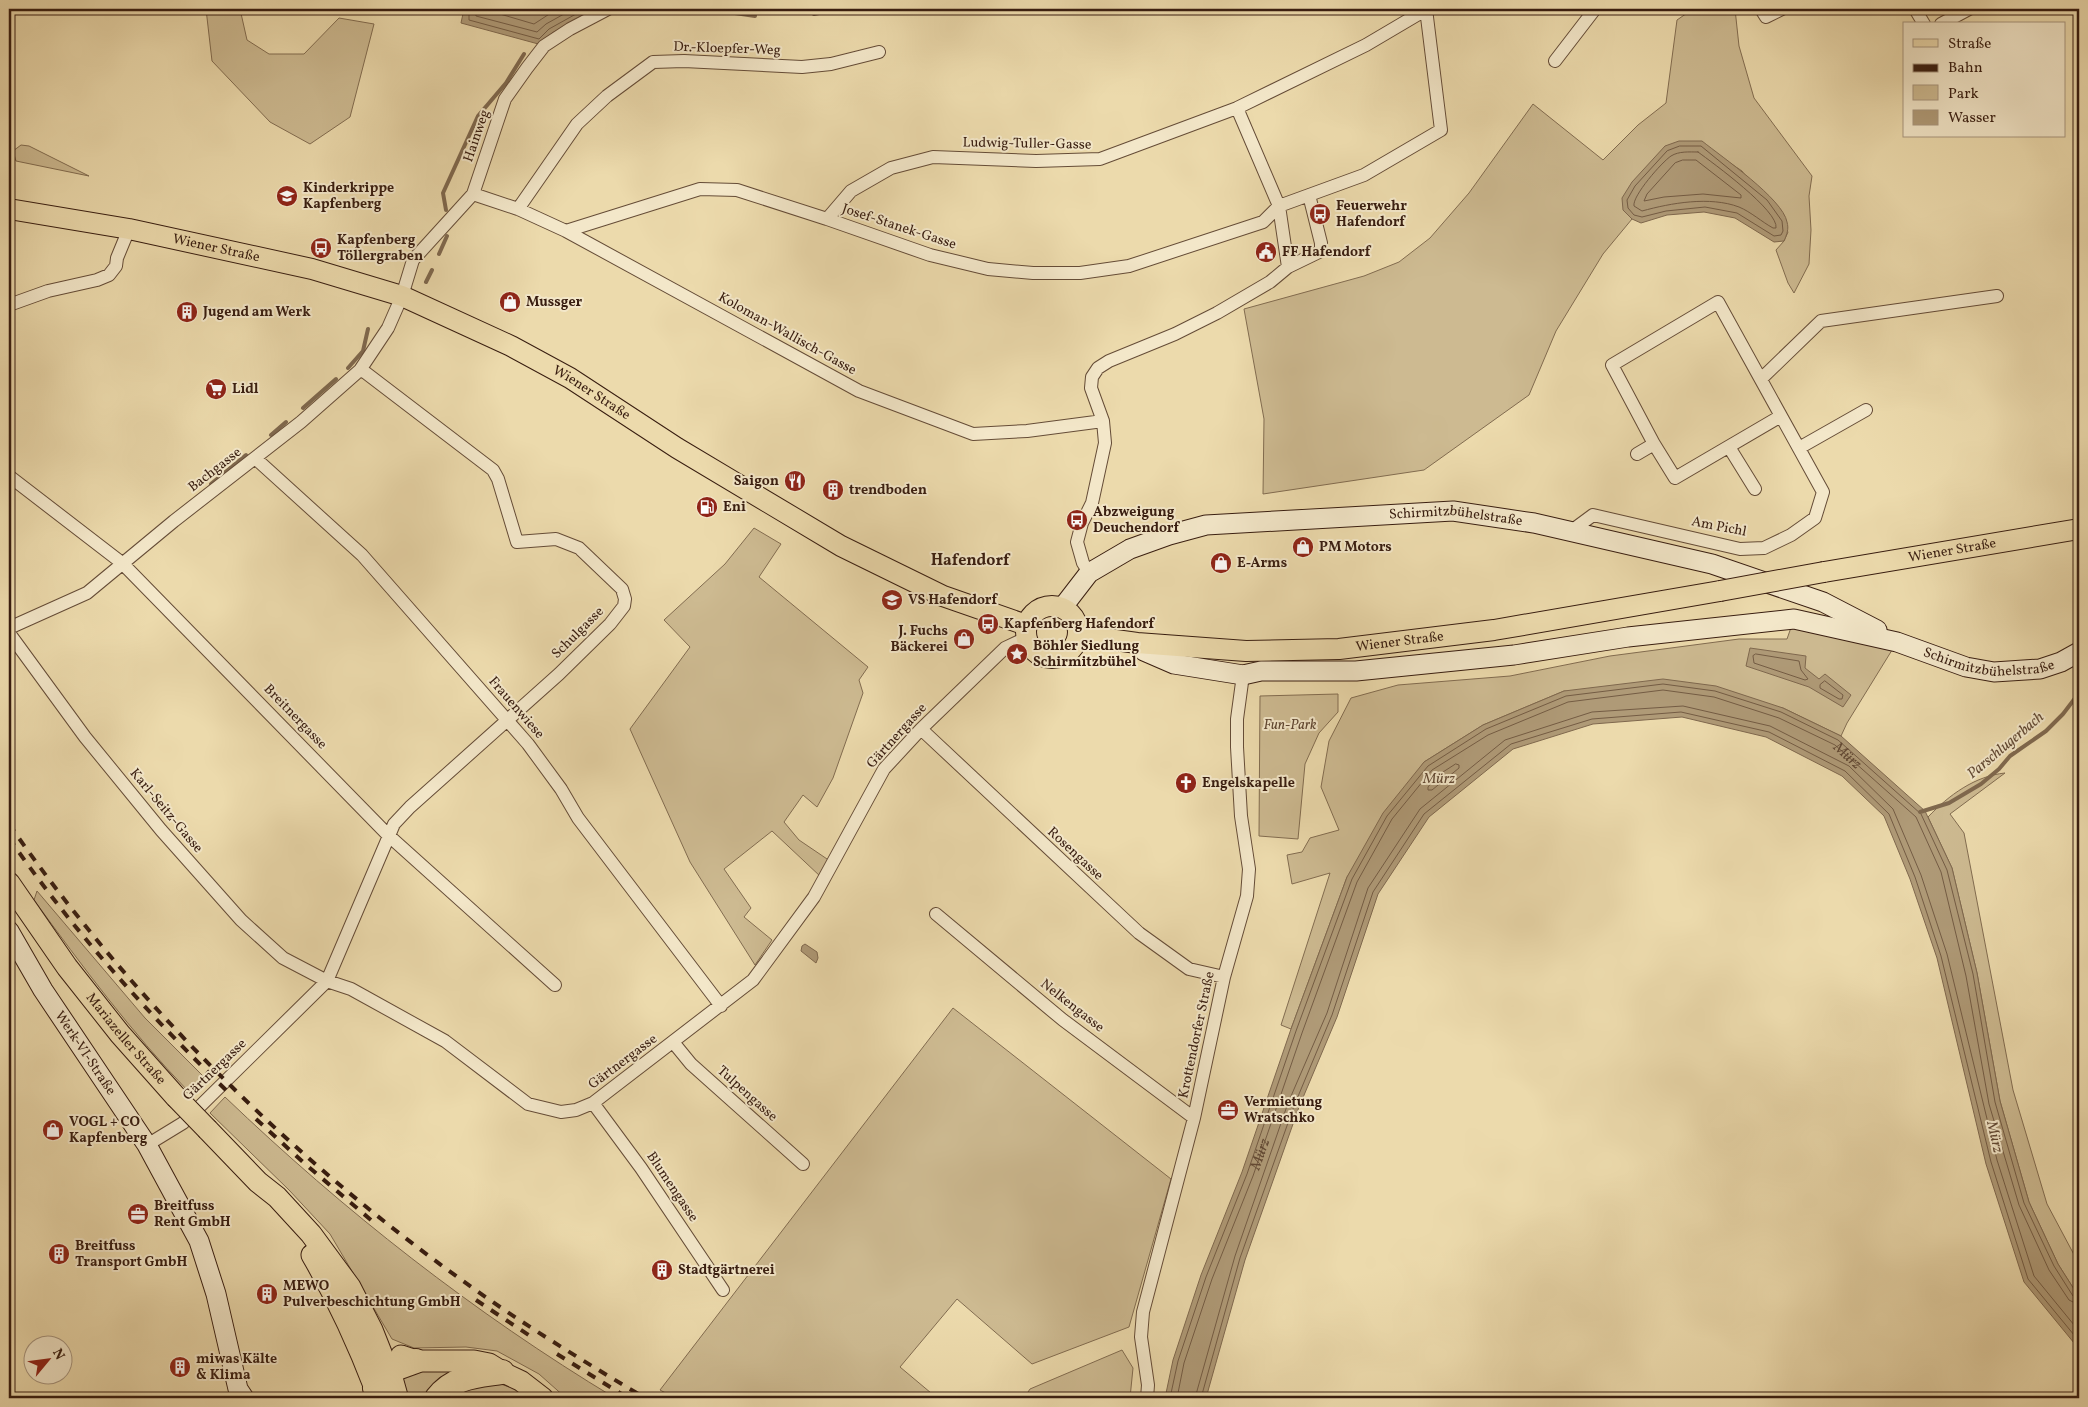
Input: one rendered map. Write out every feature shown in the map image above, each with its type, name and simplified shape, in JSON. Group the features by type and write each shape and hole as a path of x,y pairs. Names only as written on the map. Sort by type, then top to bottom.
{"highway":[{"name":"Mariazeller Straße","path":"9,883 67,967 120,1034 176,1097 311,1234 350,1287 378,1342 384,1389"},
{"name":"Mariazeller Straße","path":"258,1182 302,1240 335,1294 360,1348 384,1389"},
{"path":"378,1342 399,1356 416,1361 474,1361 488,1364 502,1372"},
{"path":"384,1389 416,1361"},
{"path":"436,1398 450,1384 460,1379 502,1372"}],"main road":[{"name":"Wiener Straße","path":"9,209 129,229 312,269 402,296 511,346 570,378 677,448 841,546 943,596 1026,631"},
{"name":"Schirmitzbühelstraße","path":"1091,572 1130,549 1169,535 1206,525 1453,512 1534,524 1712,564 1824,602 1897,642 1966,667 1994,672 2040,670 2061,662 2079,652"},
{"name":"Wiener Straße","path":"1079,635 1137,643 1246,651 1339,649 1494,630 2079,529"},
{"path":"1062,608 1091,572"},
{"path":"1792,592 1794,619"},
{"path":"1051,605 1062,608 1074,618 1078,626 1079,635 1076,644 1071,651 1055,659 1037,654 1029,645 1026,631 1034,613 1042,607 1051,605"},
{"path":"1137,643 1144,650 1174,664 1243,675 1261,671 1356,671 1514,655 1628,637 1794,619 1897,642"},
{"name":"Werk-VI-Straße","path":"9,932 43,990 147,1145 200,1242 216,1294 238,1389 244,1398"},
{"path":"502,1372 521,1381 543,1398"}],"street":[{"name":"Hainweg","path":"402,296 413,260 473,194 505,99 526,68 544,46 570,29 608,9"},
{"path":"1279,206 1364,175 1441,130 1426,9"},
{"name":"Ludwig-Tuller-Gasse","path":"827,219 851,191 891,168 933,157 1036,161 1100,159 1237,108 1261,97 1366,45 1426,9"},
{"path":"1555,61 1595,9"},
{"path":"1761,9 1766,17 1782,9"},
{"path":"1915,9 1923,22"},
{"path":"1945,22 1969,9"},
{"name":"Dr.-Kloepfer-Weg","path":"518,209 577,124 607,96 653,62 684,61 802,67 831,64 879,52"},
{"path":"1237,108 1279,206 1288,267"},
{"name":"Josef-Stanek-Gasse","path":"566,231 700,189 737,190 930,255 988,269 1033,272 1080,272 1129,266 1254,225 1262,222 1279,206"},
{"name":"Koloman-Wallisch-Gasse","path":"473,194 518,209 566,231 859,391 973,434 1027,431 1103,422"},
{"path":"1091,572 1083,563 1077,542 1082,523 1092,503 1105,443 1103,422 1091,388 1092,377 1098,368 1109,361 1175,334 1217,313 1270,282 1288,267 1321,252 1321,243 1309,195"},
{"path":"9,305 48,291 97,280 109,275 116,266 116,258 129,229"},
{"name":"Bachgasse","path":"9,628 87,593 122,563 301,422 360,370 388,328 402,296"},
{"path":"1761,379 1821,322 1997,296"},
{"name":"Am Pichl","path":"1570,532 1593,515 1740,549 1764,548 1791,535 1815,518 1823,492 1761,379 1718,302 1612,365 1654,444 1675,478 1781,416"},
{"name":"Schulgasse","path":"327,981 388,834 394,824 410,807 507,721 610,624 622,611 625,600 624,594 618,585 579,548 556,539 517,542 498,479 493,470 366,372 360,370"},
{"path":"1799,448 1866,410"},
{"path":"1637,454 1654,444"},
{"path":"1729,447 1755,489"},
{"name":"Frauenwiese","path":"255,458 362,555 528,744 561,788 578,818 721,1006"},
{"name":"Breitnergasse","path":"9,476 122,563 388,834 555,985"},
{"name":"Gärtnergasse","path":"147,1145 183,1123 327,981 351,989 445,1041 528,1104 561,1112 581,1108 593,1103 753,980 793,926 833,865 881,773 921,729 1005,648 1026,631"},
{"name":"Karl-Seitz-Gasse","path":"9,633 91,744 161,830 241,920 283,958 327,981"},
{"name":"Krottendorfer Straße","path":"1147,1398 1148,1385 1141,1337 1143,1312 1194,1118 1224,978 1249,887 1237,747 1237,719 1243,675"},
{"name":"Rosengasse","path":"921,729 1139,933 1189,969 1224,978"},
{"name":"Nelkengasse","path":"936,914 1063,1020 1194,1118"},
{"name":"Tulpengasse","path":"673,1042 691,1064 803,1164"},
{"name":"Blumengasse","path":"593,1103 656,1189 722,1290"}],"green space":[{"path":"206,9 240,9 247,40 269,54 304,54 339,18 374,24 350,117 310,144 270,122 212,61"},
{"path":"1693,9 1735,9 1739,46 1754,98 1812,176 1809,196 1811,230 1809,264 1794,293 1788,283 1776,250 1784,241 1788,232 1742,171 1727,161 1623,210 1632,219 1603,254 1556,331 1529,395 1424,470 1263,494 1264,419 1244,309 1364,276 1399,262 1430,238 1469,193 1533,104 1603,160 1638,125 1666,103 1677,20"},
{"path":"21,145 29,146 89,176 16,161 13,151"},
{"path":"754,528 781,544 759,577 868,667 859,680 863,693 833,778 817,807 803,795 784,822 799,840 830,861 821,877 772,831 724,869 751,908 744,917 772,940 755,965 690,862 630,729 690,647 664,620 725,564"},
{"path":"1794,619 1897,642 1841,736 1783,708 1564,691 1483,725 1424,762 1347,877 1291,1029 1281,1025 1330,873 1292,884 1287,855 1302,852 1310,838 1339,830 1321,787 1329,741 1351,698 1398,685 1510,676 1610,656 1739,639 1787,639"},
{"name":"Fun-Park","path":"1338,694 1338,712 1319,733 1305,764 1298,839 1259,836 1260,696"},
{"path":"2005,773 1950,814 1964,833 2013,1090 2047,1204 2079,1264 2079,1297 2058,1264 2029,1202 2000,1101 1977,973 1952,868 1928,817 1954,794 1973,782"},
{"path":"37,891 145,1018 206,1079 188,1091 167,1069 108,998 52,925 34,900"},
{"path":"953,1008 1171,1179 1129,1327 1032,1364 957,1299 900,1367 937,1398 675,1398 660,1390"},
{"path":"225,1097 316,1180 412,1258 511,1331 615,1398 566,1398 539,1374 497,1351 466,1347 414,1348 392,1339 330,1234 289,1190 210,1113"},
{"path":"1122,1350 1133,1368 1130,1398 1024,1398 1030,1389"},
{"path":"469,1366 428,1398 402,1398 401,1373"},
{"path":"497,1383 513,1388 530,1398 447,1398 456,1388"}],"water":[{"path":"464,9 596,9 552,33 542,45 461,23"},
{"path":"1679,141 1702,141 1764,190 1783,213 1787,222 1788,227 1784,241 1774,242 1735,218 1704,212 1667,215 1641,223 1632,219 1623,210 1622,198 1632,182 1665,146"},
{"path":"1750,648 1806,656 1805,668 1819,679 1825,674 1851,695 1843,707 1809,687 1746,666"},
{"name":"Mürz","path":"1663,679 1716,686 1783,708 1841,736 1925,811 1952,868 1977,973 2000,1101 2029,1202 2058,1264 2079,1297 2079,1349 2024,1282 1986,1164 1937,958 1910,879 1884,816 1842,776 1766,737 1682,717 1593,724 1513,749 1429,817 1378,894 1337,1017 1299,1107 1245,1260 1206,1398 1165,1398 1173,1360 1201,1275 1242,1172 1291,1029 1347,877 1383,813 1424,762 1483,725 1564,691"},
{"path":"805,944 817,952 818,958 816,963 801,951 802,946"}],"waterway":[{"path":"708,9 755,16"},
{"path":"814,14 838,9"},
{"path":"446,210 443,193 478,116 506,83 524,54"},
{"path":"439,254 447,236"},
{"path":"426,282 432,270"},
{"path":"348,368 363,351 368,329"},
{"path":"303,408 336,379"},
{"path":"271,435 286,422"},
{"path":"211,484 246,455"},
{"name":"Parschlugerbach","path":"1920,812 1949,803 1981,784 1999,769 2010,756 2046,731 2063,714 2079,693"}],"railway":[{"path":"9,824 56,889 160,1013 216,1072 275,1128 336,1182 463,1281 552,1341 645,1398"},
{"path":"9,838 59,906 114,972 171,1035 231,1095"},
{"path":"256,1119 371,1220"},
{"path":"476,1300 530,1336"},
{"path":"557,1354 628,1398"}],"place":[{"name":"Kinderkrippe Kapfenberg","path":"287,196"},
{"name":"Feuerwehr Hafendorf","path":"1320,214"},
{"name":"Kapfenberg Töllergraben","path":"321,248"},
{"name":"FF Hafendorf","path":"1266,252"},
{"name":"Mussger","path":"510,302"},
{"name":"Jugend am Werk","path":"187,312"},
{"name":"Lidl","path":"216,389"},
{"name":"Saigon","path":"795,481"},
{"name":"trendboden","path":"833,490"},
{"name":"Eni","path":"707,507"},
{"name":"Abzweigung Deuchendorf","path":"1077,520"},
{"name":"PM Motors","path":"1303,547"},
{"name":"E-Arms","path":"1221,563"},
{"name":"VS Hafendorf","path":"892,600"},
{"name":"Kapfenberg Hafendorf","path":"988,624"},
{"name":"J. Fuchs Bäckerei","path":"964,639"},
{"name":"Böhler Siedlung Schirmitzbühel","path":"1017,654"},
{"name":"Engelskapelle","path":"1186,783"},
{"name":"Vermietung Wratschko","path":"1228,1110"},
{"name":"VOGL + CO Kapfenberg","path":"53,1130"},
{"name":"Breitfuss Rent GmbH","path":"138,1214"},
{"name":"Breitfuss Transport GmbH","path":"59,1254"},
{"name":"Stadtgärtnerei","path":"662,1270"},
{"name":"MEWO Pulverbeschichtung GmbH","path":"267,1294"},
{"name":"miwas Kälte & Klima","path":"180,1367"}],"district":[{"name":"Hafendorf","path":"970,561"}]}
